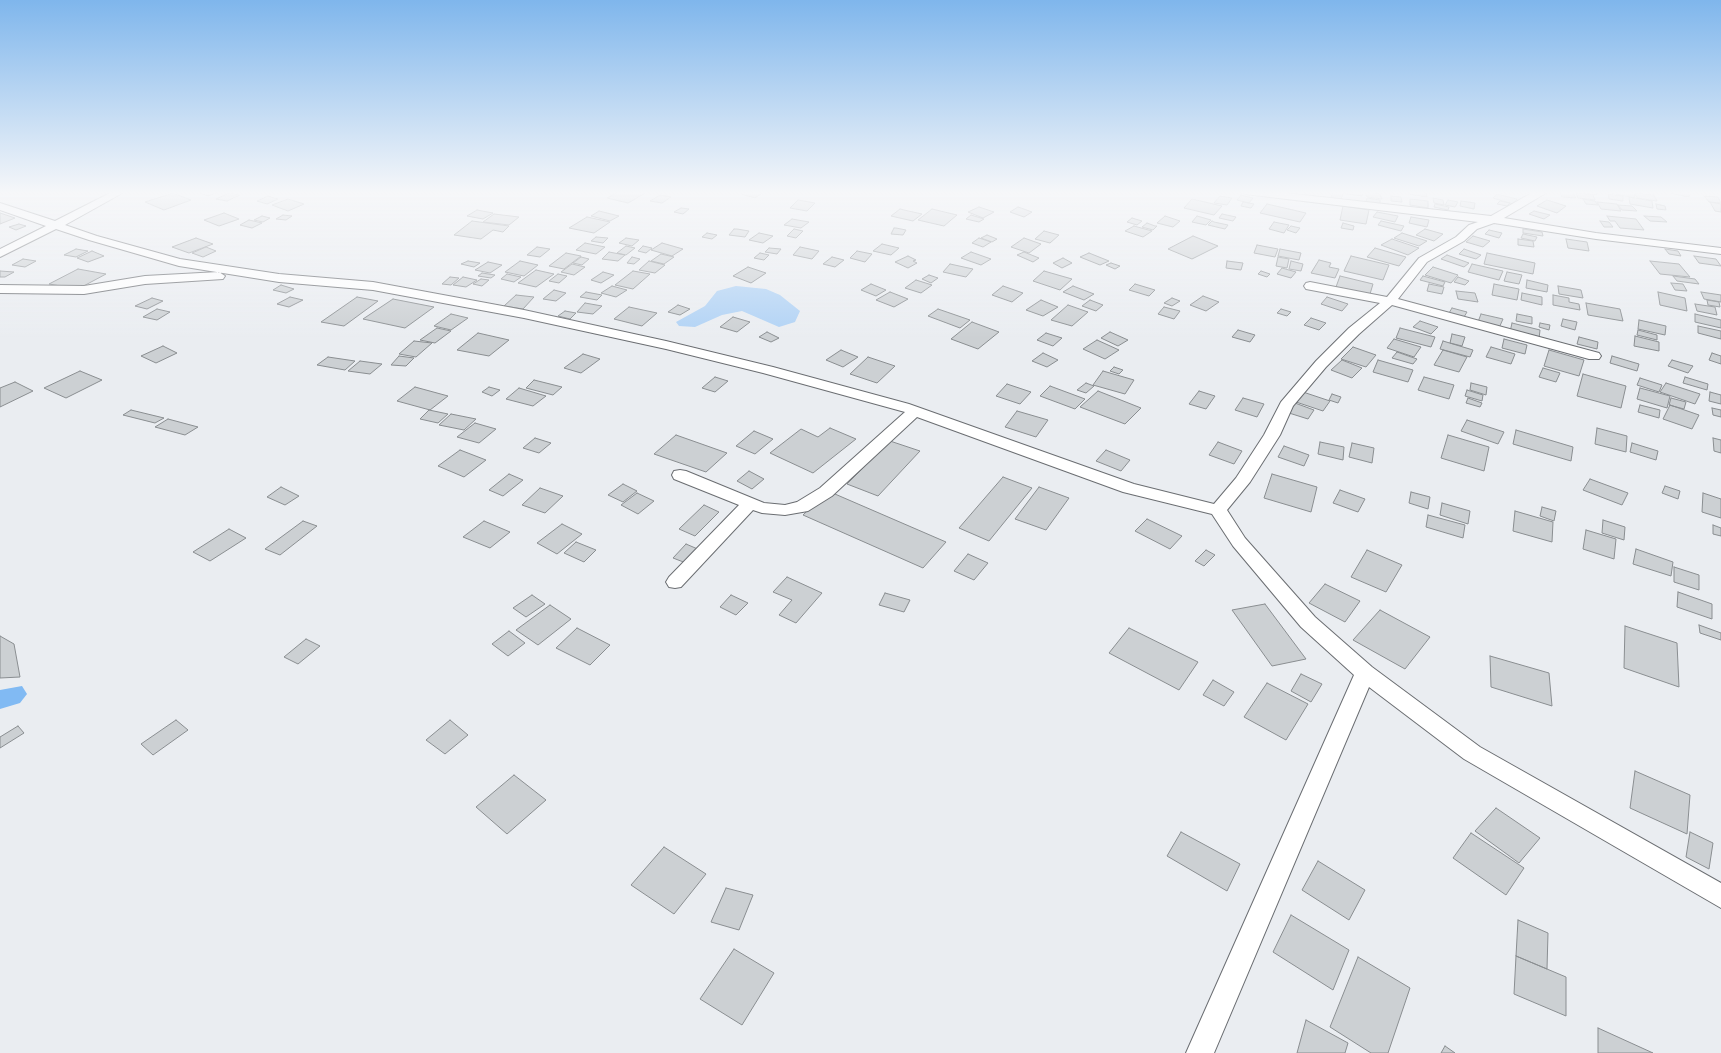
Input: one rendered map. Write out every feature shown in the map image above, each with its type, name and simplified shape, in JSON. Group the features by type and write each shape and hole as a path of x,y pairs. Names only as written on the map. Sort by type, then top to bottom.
{"street":[{"path":"0,254 28,240"},
{"path":"105,240 179,262 279,278"},
{"path":"1218,510 1242,482 1272,435 1286,405 1321,364 1354,331 1390,301 1423,260 1458,240"},
{"path":"1630,240 1721,251"},
{"path":"0,289 84,290 145,280 204,276 279,278 373,286 524,314 768,370 915,411 1130,488 1218,510 1240,542 1308,622 1365,673 1472,753 1721,896"},
{"path":"1310,286 1390,301 1594,356"},
{"path":"680,475 762,508 785,510 802,507 826,492 915,411"},
{"path":"675,582 750,503"},
{"path":"1200,1053 1365,673"}],"shaded area":[{"path":"736,286 766,289 780,295 800,311 795,322 779,327 742,311 722,315 695,327 679,326 676,322 705,306 717,291"},
{"path":"22,686 27,694 20,703 0,709 0,690"}],"building":[{"path":"190,240 202,240 213,244 189,253 172,247"},
{"path":"592,240 606,240 603,243 591,241"},
{"path":"623,240 639,240 632,246 619,243"},
{"path":"750,240 767,240 763,243"},
{"path":"976,240 991,242 983,247 972,243"},
{"path":"1021,240 1030,240 1041,244 1029,253 1011,247"},
{"path":"1039,240 1053,240 1050,243"},
{"path":"1185,240 1203,240 1218,246 1192,259 1168,249"},
{"path":"1390,240 1395,240 1419,248 1408,255 1381,245"},
{"path":"1401,240 1427,241 1419,246"},
{"path":"1468,240 1490,241 1483,247 1466,242"},
{"path":"1518,240 1527,240 1533,241 1534,247 1518,245"},
{"path":"1566,240 1574,240 1587,242 1589,251 1568,248"},
{"path":"585,243 605,247 596,254 576,250"},
{"path":"662,243 683,249 672,256 651,250"},
{"path":"882,244 899,248 891,255 873,251"},
{"path":"1257,245 1278,249 1275,257 1254,253"},
{"path":"626,246 635,248 626,255 617,253"},
{"path":"643,246 652,248 646,253 638,251"},
{"path":"206,247 216,251 203,257 192,253"},
{"path":"537,247 550,249 540,257 527,255"},
{"path":"800,247 819,251 812,259 793,255"},
{"path":"769,248 781,249 777,254 765,252"},
{"path":"1375,248 1406,257 1399,266 1367,257"},
{"path":"76,249 88,251 76,257 64,255"},
{"path":"1280,249 1301,253 1299,260 1278,256"},
{"path":"1464,249 1481,255 1476,259 1459,254"},
{"path":"1665,249 1678,251 1681,256 1669,254"},
{"path":"92,251 104,256 88,262 77,258"},
{"path":"857,251 872,254 865,262 850,258"},
{"path":"609,252 625,255 618,261 602,259"},
{"path":"971,252 991,259 981,265 961,258"},
{"path":"1024,252 1039,258 1033,262 1017,255"},
{"path":"566,253 581,256 564,269 549,266"},
{"path":"760,253 769,255 764,260 754,258"},
{"path":"1089,253 1109,261 1100,265 1080,257"},
{"path":"1487,253 1535,263 1533,274 1484,264"},
{"path":"661,254 674,257 664,264 651,261"},
{"path":"1447,255 1469,263 1464,267 1441,259"},
{"path":"908,256 916,260 913,261 917,263 908,268 895,262"},
{"path":"1351,256 1389,265 1383,280 1344,271"},
{"path":"1694,256 1716,259 1721,266 1699,263"},
{"path":"581,257 589,259 582,265 573,263"},
{"path":"632,257 640,259 634,264 627,263"},
{"path":"832,257 844,260 835,267 823,264"},
{"path":"1278,257 1289,259 1287,268 1276,266"},
{"path":"1063,258 1072,263 1062,268 1053,263"},
{"path":"23,259 36,261 25,267 12,265"},
{"path":"1319,260 1331,263 1329,267 1339,269 1335,278 1311,273"},
{"path":"468,261 480,263 474,267 461,264"},
{"path":"520,261 538,265 524,276 505,272"},
{"path":"649,261 665,265 655,273 639,270"},
{"path":"1227,261 1243,263 1241,270 1226,268"},
{"path":"1291,261 1303,264 1301,271 1289,269"},
{"path":"1650,261 1679,264 1690,277 1660,274"},
{"path":"488,262 502,265 490,273 475,270"},
{"path":"1111,263 1120,266 1115,269 1106,265"},
{"path":"572,264 585,267 574,275 561,272"},
{"path":"950,264 973,269 966,277 943,272"},
{"path":"1472,264 1503,271 1499,280 1468,272"},
{"path":"748,267 766,273 751,283 733,276"},
{"path":"1433,267 1458,275 1451,283 1425,275"},
{"path":"1282,268 1296,272 1291,278 1277,274"},
{"path":"78,269 106,274 78,289 49,284"},
{"path":"536,270 554,274 536,287 518,283"},
{"path":"0,271 14,272 5,277 0,277"},
{"path":"633,271 650,274 633,289 615,285"},
{"path":"1044,271 1072,279 1060,290 1033,281"},
{"path":"1261,271 1270,274 1267,277 1258,274"},
{"path":"603,272 614,275 601,283 591,280"},
{"path":"1507,272 1522,275 1519,284 1504,281"},
{"path":"482,273 495,275 491,278 478,276"},
{"path":"507,274 521,277 514,282 501,279"},
{"path":"558,274 567,276 559,283 549,281"},
{"path":"929,275 938,278 931,283 922,279"},
{"path":"1340,276 1373,284 1370,294 1336,287"},
{"path":"1423,276 1445,282 1443,286 1420,280"},
{"path":"1673,276 1695,279 1699,284 1677,281"},
{"path":"450,277 459,278 451,285 442,284"},
{"path":"463,277 477,280 466,287 453,285"},
{"path":"1458,277 1469,281 1465,285 1454,282"},
{"path":"481,279 489,280 482,286 473,284"},
{"path":"916,280 932,285 921,293 905,288"},
{"path":"1527,280 1548,285 1547,292 1526,288"},
{"path":"1671,283 1683,284 1687,291 1675,290"},
{"path":"871,284 886,290 876,296 861,290"},
{"path":"1135,284 1155,290 1149,296 1129,290"},
{"path":"1429,284 1444,287 1442,294 1427,291"},
{"path":"1494,284 1519,289 1517,300 1492,295"},
{"path":"281,285 294,289 286,293 273,290"},
{"path":"612,286 627,290 616,297 601,293"},
{"path":"1003,286 1023,293 1012,302 992,295"},
{"path":"1073,286 1094,294 1084,300 1063,292"},
{"path":"1558,286 1581,290 1583,298 1559,294"},
{"path":"554,290 566,293 556,301 543,299"},
{"path":"1456,291 1475,293 1478,302 1458,299"},
{"path":"586,292 602,295 597,300 580,297"},
{"path":"890,292 908,299 894,307 876,300"},
{"path":"1658,292 1685,298 1687,311 1660,305"},
{"path":"1701,292 1721,295 1721,302 1704,299"},
{"path":"1522,293 1542,297 1542,305 1521,300"},
{"path":"516,295 534,297 523,309 504,306"},
{"path":"1553,295 1569,298 1569,302 1579,304 1580,310 1553,305"},
{"path":"1203,296 1219,302 1206,311 1190,305"},
{"path":"290,297 303,300 289,307 277,304"},
{"path":"357,297 378,301 344,326 321,322"},
{"path":"1327,297 1348,304 1342,311 1321,304"},
{"path":"152,298 163,301 147,309 135,306"},
{"path":"1172,298 1180,301 1172,306 1164,303"},
{"path":"393,299 434,307 405,328 363,319"},
{"path":"1041,300 1058,307 1043,316 1026,310"},
{"path":"1090,300 1103,305 1096,311 1082,306"},
{"path":"1707,300 1719,302 1720,307 1708,305"},
{"path":"585,303 602,306 593,314 577,312"},
{"path":"1586,303 1620,309 1623,321 1588,315"},
{"path":"1695,304 1715,307 1717,315 1697,311"},
{"path":"678,305 690,309 680,315 668,312"},
{"path":"1068,305 1088,312 1072,326 1051,320"},
{"path":"629,307 657,313 642,326 614,319"},
{"path":"1164,307 1180,311 1174,319 1158,314"},
{"path":"1452,308 1467,312 1464,317 1449,313"},
{"path":"157,309 170,312 157,320 143,317"},
{"path":"938,309 970,320 960,328 928,316"},
{"path":"1281,309 1291,312 1287,316 1277,313"},
{"path":"565,311 576,313 570,319 558,316"},
{"path":"451,314 468,318 451,330 434,326"},
{"path":"1481,314 1503,319 1499,328 1478,322"},
{"path":"1517,314 1532,317 1532,324 1516,321"},
{"path":"1695,314 1721,320 1721,328 1695,322"},
{"path":"733,317 750,322 737,332 720,327"},
{"path":"1311,318 1326,323 1319,330 1304,325"},
{"path":"1563,319 1577,322 1575,330 1561,326"},
{"path":"1639,320 1666,326 1665,335 1638,329"},
{"path":"1420,321 1438,327 1431,334 1413,327"},
{"path":"972,322 999,332 978,349 951,339"},
{"path":"1512,323 1540,330 1539,339 1510,332"},
{"path":"1540,323 1550,325 1549,330 1539,327"},
{"path":"1698,326 1721,331 1721,339 1698,333"},
{"path":"437,328 451,331 435,343 420,340"},
{"path":"1400,328 1435,337 1431,347 1396,338"},
{"path":"1238,330 1255,335 1250,342 1232,337"},
{"path":"1638,330 1657,335 1657,340 1637,335"},
{"path":"767,332 779,338 771,342 759,337"},
{"path":"1110,332 1128,340 1118,346 1101,338"},
{"path":"478,333 509,340 489,356 457,350"},
{"path":"1046,333 1062,338 1053,346 1037,340"},
{"path":"1452,334 1465,337 1462,346 1450,343"},
{"path":"1635,336 1659,342 1659,351 1634,346"},
{"path":"1579,337 1598,342 1597,349 1577,344"},
{"path":"1394,339 1421,347 1414,357 1387,348"},
{"path":"1504,339 1527,345 1525,354 1502,348"},
{"path":"1097,340 1119,350 1105,359 1083,349"},
{"path":"414,341 432,343 416,357 399,354"},
{"path":"1443,341 1473,350 1470,357 1440,349"},
{"path":"163,346 177,353 156,363 141,356"},
{"path":"1353,347 1376,355 1366,367 1341,359"},
{"path":"1491,347 1515,354 1511,364 1486,357"},
{"path":"841,350 858,357 843,367 826,360"},
{"path":"1443,350 1467,357 1459,372 1434,365"},
{"path":"1549,350 1584,360 1579,376 1544,366"},
{"path":"1397,352 1417,359 1413,364 1392,358"},
{"path":"1043,353 1058,360 1047,367 1032,361"},
{"path":"1712,353 1721,356 1721,364 1709,360"},
{"path":"583,354 600,359 581,373 564,368"},
{"path":"399,356 414,358 406,366 391,365"},
{"path":"1612,356 1639,364 1637,371 1610,363"},
{"path":"328,357 355,361 345,370 317,365"},
{"path":"868,357 895,366 877,383 850,374"},
{"path":"1342,360 1362,368 1352,378 1331,370"},
{"path":"1378,360 1413,370 1408,382 1373,372"},
{"path":"1672,360 1693,366 1688,373 1668,366"},
{"path":"360,361 382,364 370,374 348,371"},
{"path":"1114,367 1123,370 1119,374 1110,371"},
{"path":"1543,368 1560,373 1556,382 1539,377"},
{"path":"80,371 102,380 66,398 44,388"},
{"path":"1103,371 1134,380 1125,394 1093,385"},
{"path":"1583,374 1626,386 1621,408 1577,396"},
{"path":"715,377 728,381 715,392 702,388"},
{"path":"1424,377 1454,385 1449,399 1418,390"},
{"path":"1685,377 1708,384 1707,390 1683,383"},
{"path":"1640,378 1662,385 1659,392 1637,385"},
{"path":"534,380 562,387 553,395 526,388"},
{"path":"15,382 33,391 0,407 0,388"},
{"path":"1086,383 1094,386 1086,393 1077,390"},
{"path":"1471,383 1487,387 1486,395 1470,390"},
{"path":"1666,383 1700,394 1695,404 1660,392"},
{"path":"1007,384 1031,392 1020,404 996,396"},
{"path":"1050,386 1085,399 1075,409 1040,396"},
{"path":"415,387 448,396 430,410 397,401"},
{"path":"489,387 500,390 492,396 482,392"},
{"path":"519,388 546,396 533,406 506,399"},
{"path":"1640,388 1670,396 1667,408 1637,399"},
{"path":"1467,390 1483,395 1482,401 1465,396"},
{"path":"1098,391 1141,408 1125,424 1080,407"},
{"path":"1199,391 1215,396 1206,409 1189,404"},
{"path":"1303,392 1330,401 1323,411 1296,402"},
{"path":"1710,392 1721,395 1721,404 1709,401"},
{"path":"1332,394 1341,397 1338,403 1329,400"},
{"path":"1243,398 1264,404 1257,417 1235,410"},
{"path":"1468,398 1482,403 1480,407 1466,403"},
{"path":"1671,398 1686,402 1684,409 1669,405"},
{"path":"1295,403 1314,410 1308,419 1289,413"},
{"path":"1640,405 1660,410 1659,418 1638,412"},
{"path":"1670,405 1699,415 1692,429 1663,419"},
{"path":"1712,408 1721,410 1721,417 1713,415"},
{"path":"131,410 164,418 155,423 123,415"},
{"path":"429,410 448,414 438,423 420,419"},
{"path":"1017,411 1048,420 1036,437 1005,427"},
{"path":"451,414 476,419 464,430 439,425"},
{"path":"168,419 198,427 185,435 155,427"},
{"path":"1467,420 1504,432 1498,444 1461,431"},
{"path":"475,423 496,429 479,443 457,437"},
{"path":"830,428 856,439 813,473 770,453 801,429 818,437"},
{"path":"1597,428 1627,436 1626,452 1595,444"},
{"path":"1516,430 1573,447 1571,461 1513,444"},
{"path":"754,431 773,439 755,454 736,446"},
{"path":"676,435 727,453 706,472 654,454"},
{"path":"1448,435 1489,447 1484,471 1441,458"},
{"path":"535,438 551,443 539,453 523,448"},
{"path":"1713,438 1721,440 1721,453 1714,451"},
{"path":"890,441 920,451 878,496 847,484"},
{"path":"1218,442 1242,451 1234,464 1209,455"},
{"path":"1320,442 1344,447 1343,460 1318,454"},
{"path":"1352,443 1374,448 1372,463 1349,457"},
{"path":"1632,443 1658,451 1656,460 1630,452"},
{"path":"1284,446 1309,455 1304,466 1278,457"},
{"path":"460,450 486,460 464,477 438,466"},
{"path":"1106,450 1130,460 1121,471 1096,461"},
{"path":"749,471 764,479 752,489 737,481"},
{"path":"509,474 523,480 503,496 489,490"},
{"path":"1272,474 1317,487 1311,512 1264,498"},
{"path":"1003,477 1032,488 989,541 959,528"},
{"path":"1590,479 1628,493 1622,505 1583,490"},
{"path":"623,484 637,491 623,502 608,495"},
{"path":"1665,486 1680,491 1678,499 1662,493"},
{"path":"281,487 299,496 285,505 267,497"},
{"path":"1039,487 1069,498 1046,530 1015,519"},
{"path":"540,488 563,496 545,513 522,505"},
{"path":"1340,490 1365,499 1358,512 1333,503"},
{"path":"828,491 946,542 923,568 803,515"},
{"path":"1411,492 1430,497 1428,509 1409,503"},
{"path":"637,493 654,501 638,514 621,505"},
{"path":"1703,493 1721,499 1721,518 1702,512"},
{"path":"1442,503 1470,511 1468,524 1440,515"},
{"path":"704,505 719,512 695,536 679,529"},
{"path":"1542,507 1556,511 1554,521 1540,516"},
{"path":"1515,511 1553,522 1552,542 1513,531"},
{"path":"1428,515 1465,525 1463,538 1426,527"},
{"path":"1147,519 1182,536 1170,549 1135,531"},
{"path":"1603,520 1625,527 1624,540 1602,533"},
{"path":"303,521 317,526 280,555 265,549"},
{"path":"484,521 510,532 490,548 463,537"},
{"path":"562,524 582,534 557,554 537,543"},
{"path":"1713,525 1721,528 1721,536 1713,534"},
{"path":"229,529 246,538 210,561 193,552"},
{"path":"1586,530 1616,539 1614,559 1583,549"},
{"path":"576,542 596,550 584,562 564,553"},
{"path":"686,544 700,550 686,563 673,558"},
{"path":"1636,549 1673,562 1671,576 1633,564"},
{"path":"1206,550 1215,555 1204,566 1195,561"},
{"path":"1367,550 1402,565 1386,592 1351,577"},
{"path":"968,554 988,563 974,580 954,571"},
{"path":"1674,567 1699,575 1699,590 1674,582"},
{"path":"787,577 822,593 796,623 779,615 792,600 773,592"},
{"path":"1325,584 1360,601 1345,622 1309,603"},
{"path":"1678,592 1712,604 1712,619 1677,607"},
{"path":"885,593 910,600 904,612 879,605"},
{"path":"532,595 545,604 526,617 513,608"},
{"path":"731,595 748,603 736,615 720,607"},
{"path":"1265,604 1306,659 1272,666 1232,610"},
{"path":"550,605 571,619 538,645 516,630"},
{"path":"1380,610 1430,637 1405,669 1353,640"},
{"path":"1699,625 1721,633 1721,640 1700,633"},
{"path":"1625,626 1677,643 1679,687 1624,668"},
{"path":"577,628 610,645 590,665 556,648"},
{"path":"1129,628 1198,662 1179,690 1109,653"},
{"path":"509,631 525,643 508,656 492,644"},
{"path":"0,636 14,644 20,677 0,678"},
{"path":"306,639 320,646 298,664 284,657"},
{"path":"1490,656 1549,673 1552,706 1491,687"},
{"path":"1301,674 1322,684 1311,702 1291,691"},
{"path":"1213,680 1234,692 1224,706 1203,695"},
{"path":"1267,683 1308,704 1286,740 1244,717"},
{"path":"176,720 188,730 153,755 141,744"},
{"path":"450,720 468,735 445,754 426,740"},
{"path":"18,726 24,733 0,748 0,737"},
{"path":"1635,771 1690,795 1687,834 1630,808"},
{"path":"514,775 546,800 507,834 476,807"},
{"path":"1496,808 1540,838 1519,863 1475,831"},
{"path":"1181,832 1240,864 1227,891 1167,856"},
{"path":"1690,832 1713,843 1709,869 1686,857"},
{"path":"1471,833 1524,868 1506,895 1453,858"},
{"path":"664,847 706,874 674,914 631,885"},
{"path":"1318,861 1365,890 1349,920 1302,890"},
{"path":"726,888 753,895 739,930 711,922"},
{"path":"1291,915 1349,950 1333,990 1273,952"},
{"path":"1518,920 1548,933 1547,969 1516,956"},
{"path":"734,949 774,973 742,1025 700,999"},
{"path":"1516,956 1566,977 1566,1016 1514,994"},
{"path":"1358,957 1410,988 1388,1053 1371,1053 1330,1027"},
{"path":"1306,1020 1348,1043 1345,1053 1297,1053"},
{"path":"1598,1028 1653,1053 1598,1053"},
{"path":"1445,1046 1455,1053 1441,1053"}]}
